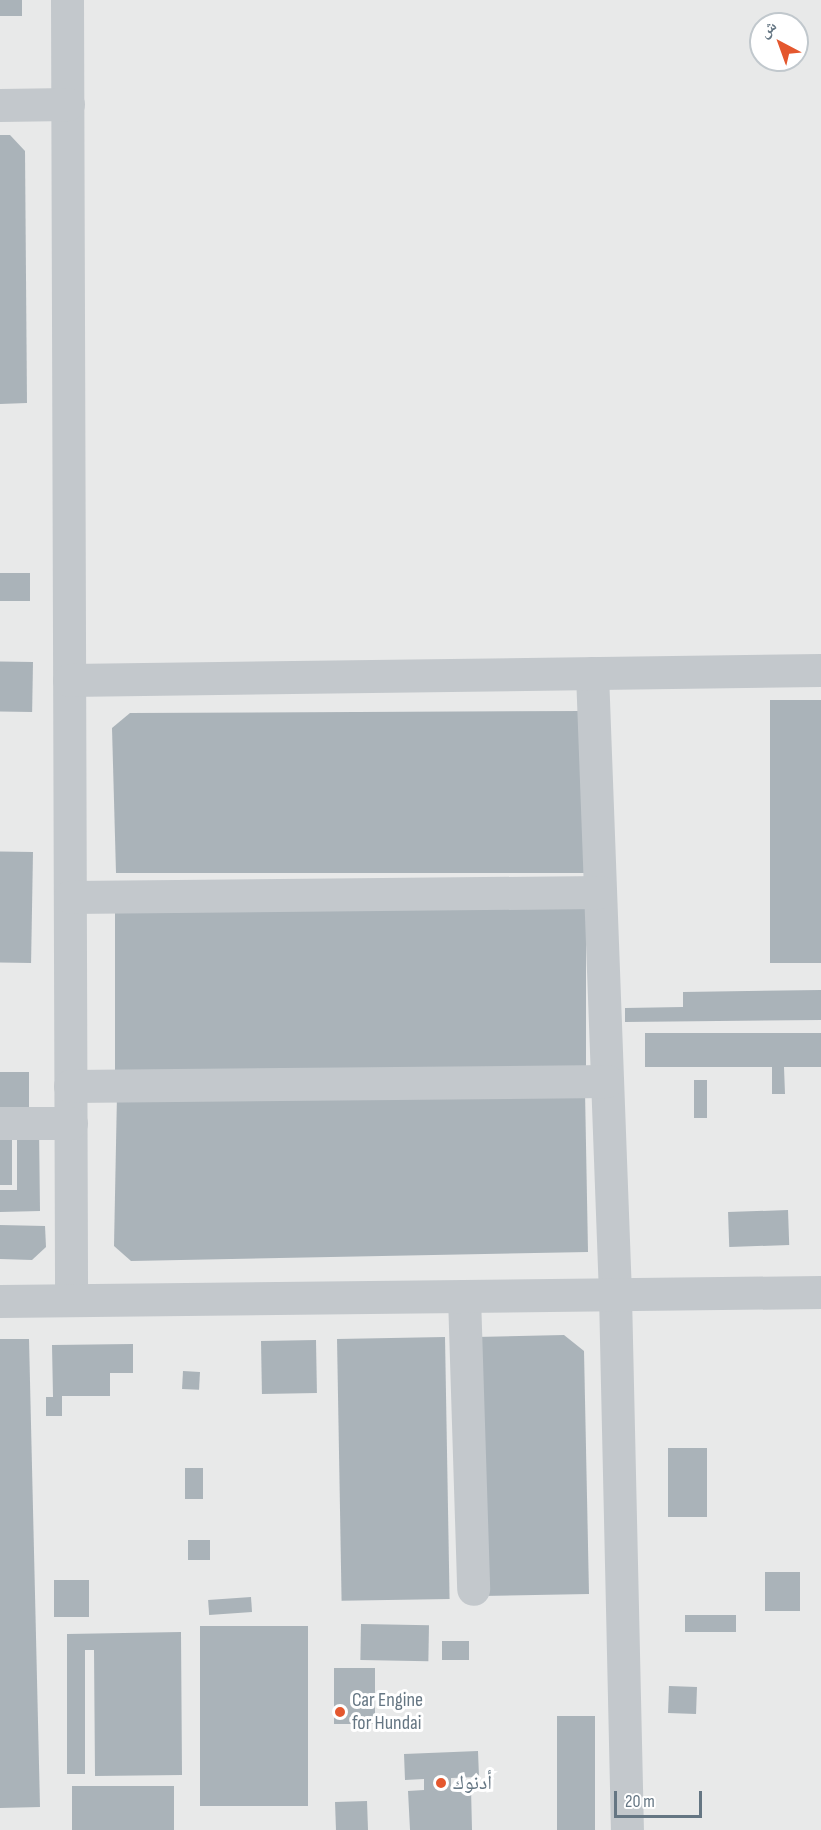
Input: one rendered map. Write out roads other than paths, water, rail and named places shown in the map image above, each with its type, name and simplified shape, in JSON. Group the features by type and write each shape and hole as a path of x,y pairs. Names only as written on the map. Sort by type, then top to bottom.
{"street":[{"path":"67,0 71,1300"},
{"path":"0,105 68,104"},
{"path":"69,680 821,670"},
{"path":"592,673 615,1294 627,1830"},
{"path":"70,897 600,892"},
{"path":"70,1086 607,1081"},
{"path":"0,1123 71,1123"},
{"path":"0,1301 821,1292"},
{"path":"464,1296 474,1589"}],"place":[{"name":"Car Engine for Hundai","path":"340,1712"},
{"name":"أدنوك","path":"441,1783"}]}
